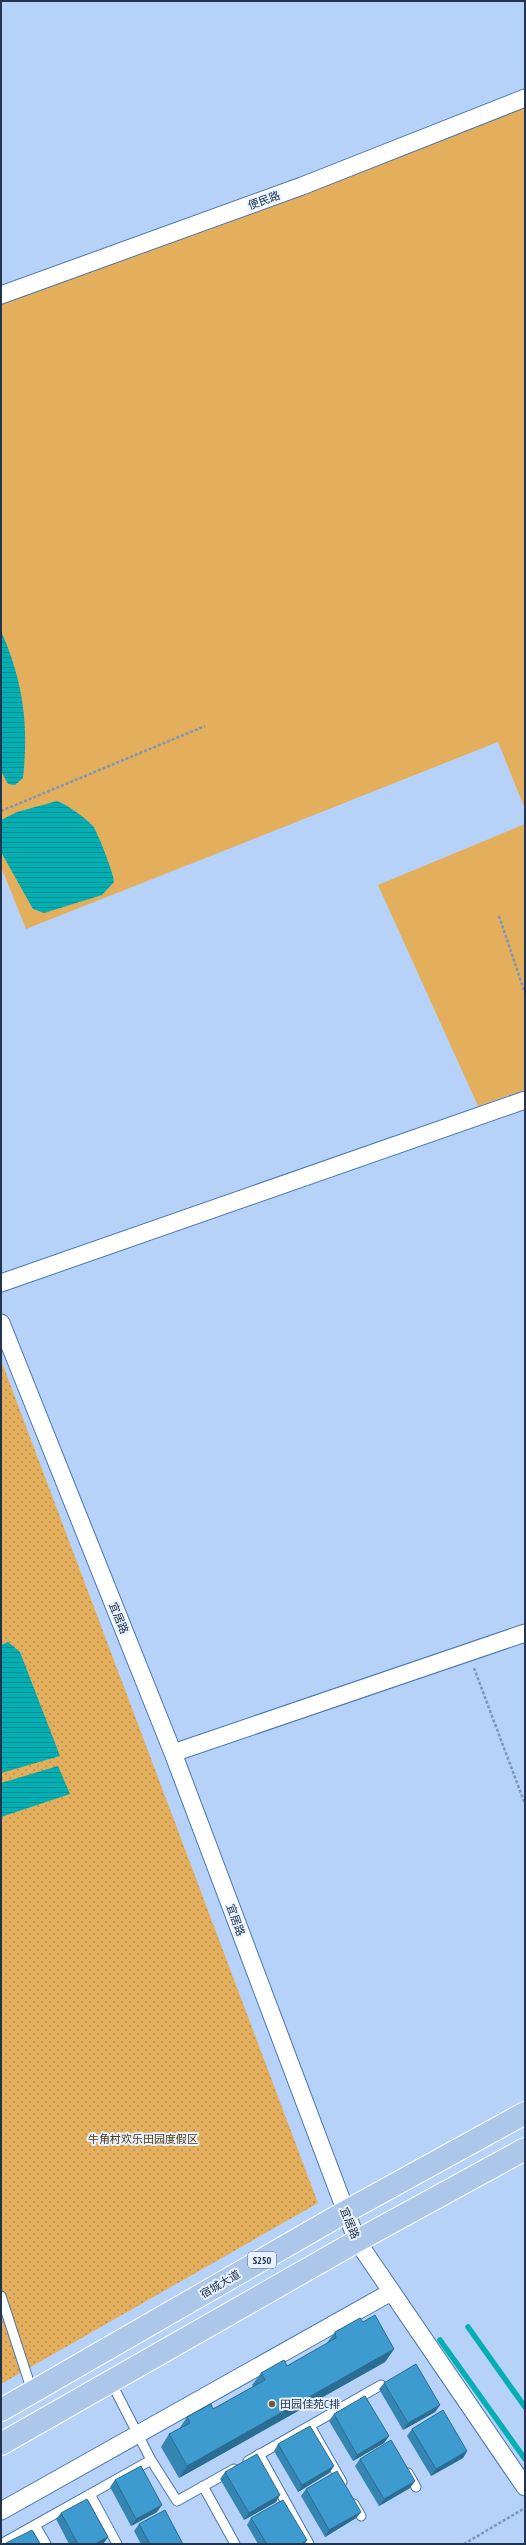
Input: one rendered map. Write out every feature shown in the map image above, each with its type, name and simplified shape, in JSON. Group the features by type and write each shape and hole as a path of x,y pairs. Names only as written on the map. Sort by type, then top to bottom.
{"main road":[{"name":"宿城大道","path":"1,2410 345,2212 525,2113"},
{"path":"1,2444 357,2241 525,2149"}],"street":[{"name":"便民路","path":"1,295 302,186 525,98"},
{"path":"1,1283 525,1100"},
{"name":"宜居路","path":"1,1323 173,1753 357,2241 525,2487"},
{"path":"173,1753 525,1633"},
{"path":"1,2510 391,2292"}],"lane":[{"path":"1,2296 33,2392"},
{"path":"111,2382 151,2460 177,2501 310,2426 366,2399 381,2385"},
{"path":"310,2426 361,2516"},
{"path":"259,2454 309,2544"},
{"path":"1,2544 151,2460"},
{"path":"405,2467 416,2486"},
{"path":"203,2486 235,2544"},
{"path":"90,2494 117,2544"},
{"path":"35,2525 46,2544"}],"path":[{"path":"1,811 205,726"},
{"path":"499,916 525,993"},
{"path":"468,1653 525,1804"},
{"path":"464,2544 525,2508"}],"green space":[{"path":"525,107 525,809 498,742 26,929 1,867 1,303"},
{"path":"525,824 525,1090 478,1106 378,885"},
{"name":"牛角村欢乐田园度假区","path":"1,1360 318,2203 1,2384"}],"shaded area":[{"path":"1,631 15,667 24,721 25,758 23,778 15,785 8,784 1,771"},
{"path":"57,801 76,812 93,826 105,853 114,882 102,895 44,913 33,909 1,852 1,820 17,812"},
{"path":"8,1642 20,1652 60,1756 1,1773 1,1645"},
{"path":"58,1766 70,1794 1,1817 1,1783"}],"building":[{"name":"田园佳苑C排","path":"375,2315 394,2349 187,2466 169,2434 190,2423 187,2417 211,2404 213,2409 265,2380 261,2373 284,2360 287,2366 336,2338 335,2332 360,2318 363,2322"},
{"path":"416,2364 440,2405 408,2423 384,2383"},
{"path":"365,2396 389,2436 357,2455 334,2414"},
{"path":"443,2410 467,2451 436,2469 412,2429"},
{"path":"310,2426 334,2466 302,2485 278,2444"},
{"path":"391,2440 415,2481 384,2499 360,2459"},
{"path":"257,2454 280,2495 249,2513 225,2472"},
{"path":"141,2466 162,2505 136,2519 115,2480"},
{"path":"337,2471 361,2512 329,2530 306,2489"},
{"path":"87,2499 108,2537 95,2544 78,2544 61,2513"},
{"path":"283,2500 307,2540 301,2544 267,2544 251,2518"},
{"path":"165,2510 183,2544 150,2544 139,2524"},
{"path":"32,2530 40,2544 6,2544 6,2543"}],"waterway":[{"path":"468,2327 525,2407"},
{"path":"440,2340 525,2459"}],"place":[{"name":"田园佳苑C排","path":"272,2404"}]}
